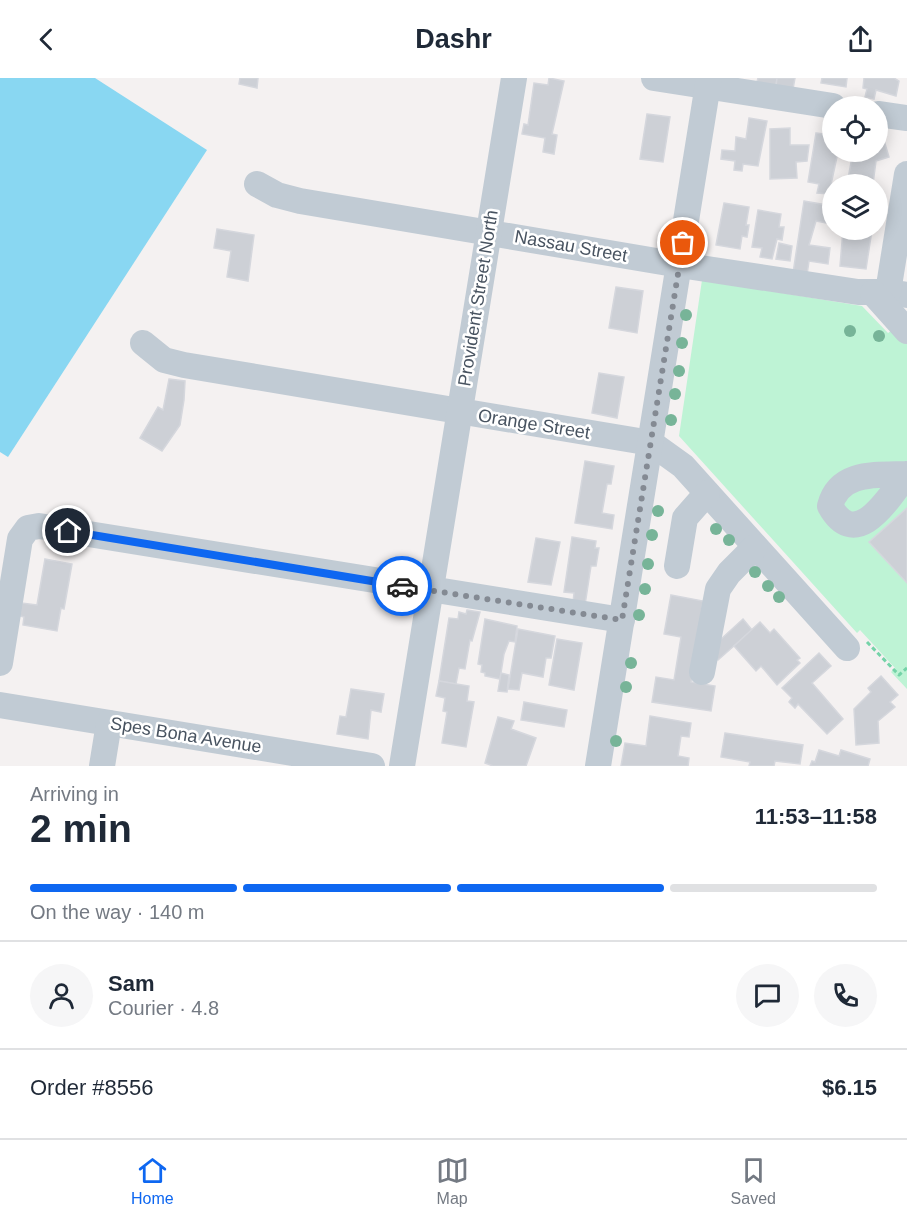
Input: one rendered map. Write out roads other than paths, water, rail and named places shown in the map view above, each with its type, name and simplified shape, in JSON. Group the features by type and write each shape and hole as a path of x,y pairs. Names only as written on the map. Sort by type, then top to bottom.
{"street":[{"name":"Provident Street North","path":"402,766 514,78"},
{"path":"654,78 709,82 822,104"},
{"path":"598,766 709,82"},
{"path":"888,115 907,118"},
{"path":"907,174 889,293 907,331"},
{"name":"Nassau Street","path":"257,184 277,195 300,201 680,265 889,293"},
{"name":"Orange Street","path":"143,343 164,360 173,363 651,443 683,466 846,648"},
{"path":"677,566 686,518 707,493"},
{"path":"0,663 20,539 28,528 39,526 430,591 622,620"},
{"path":"702,672 718,590 729,573 755,547"},
{"name":"Spes Bona Avenue","path":"0,705 372,766"},
{"path":"102,766 109,723"}],"water":[{"path":"0,78 95,78 207,150 8,457 0,452"}]}
